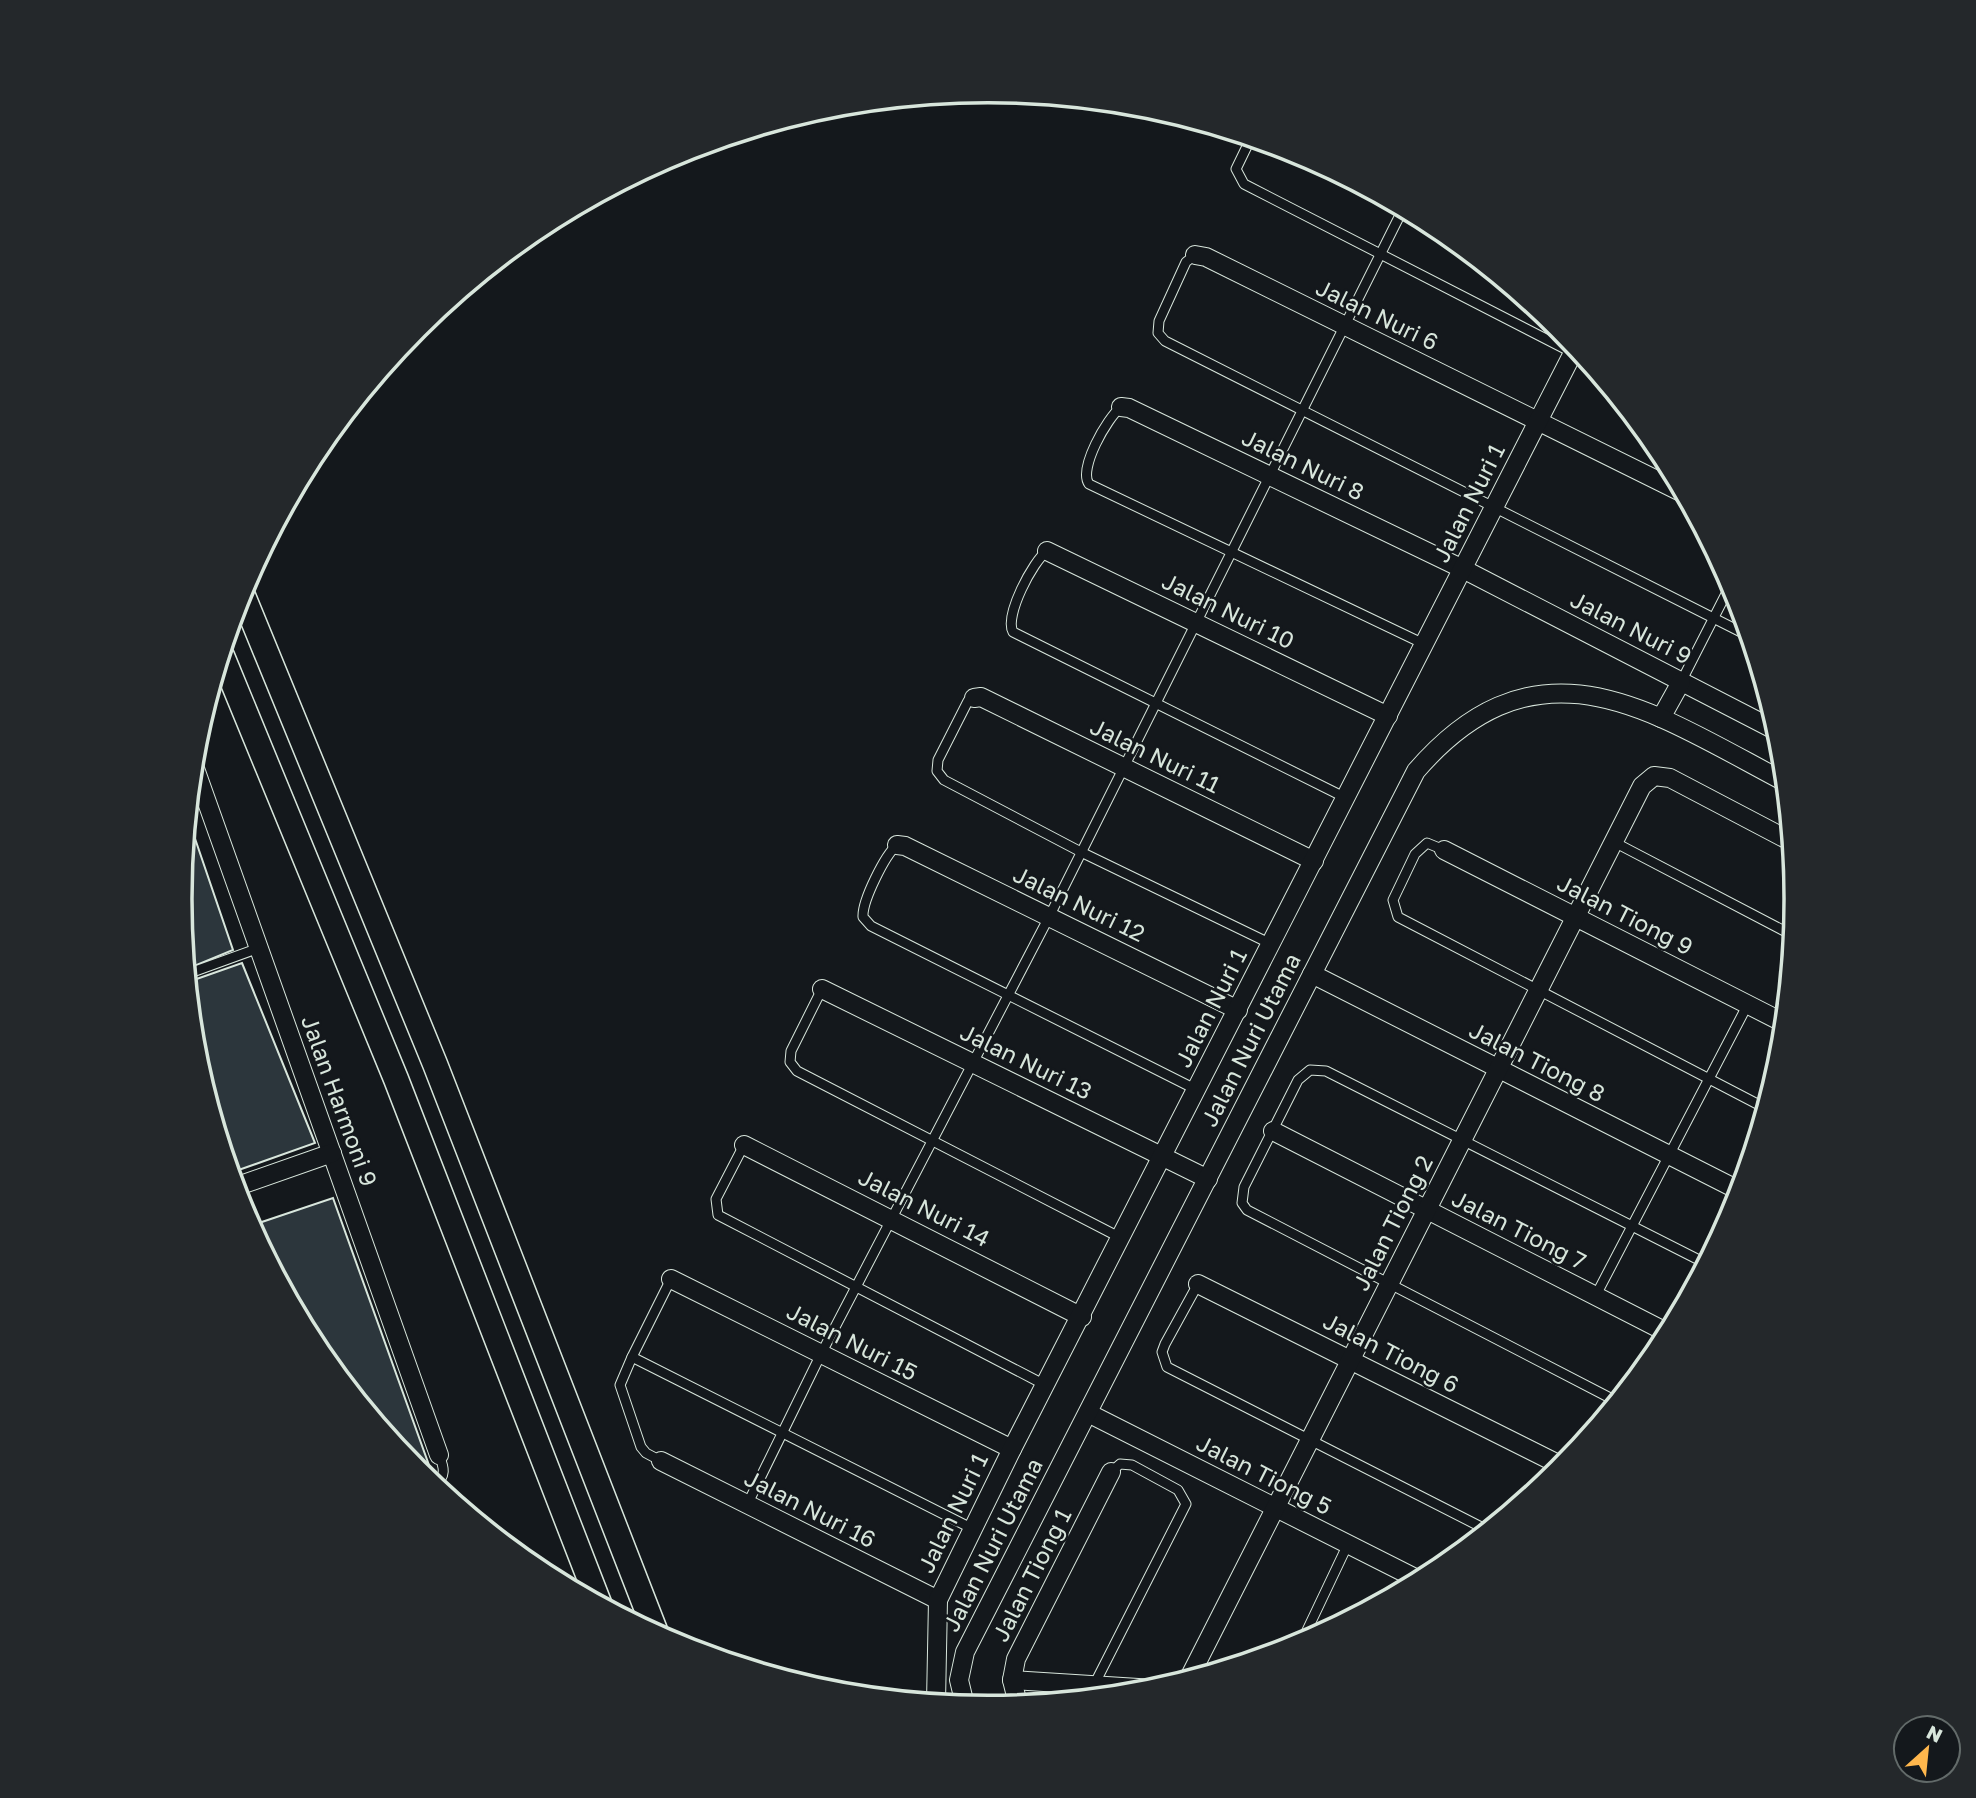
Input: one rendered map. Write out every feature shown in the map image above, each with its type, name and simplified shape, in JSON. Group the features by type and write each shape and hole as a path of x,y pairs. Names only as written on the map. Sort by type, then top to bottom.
{"main road":[{"path":"248,607 435,1064 651,1620"},
{"path":"227,667 396,1079 593,1590"}],"street":[{"name":"Jalan Nuri 6","path":"1195,255 1206,257 1668,486"},
{"name":"Jalan Nuri 1","path":"936,1693 938,1600 1012,1449 1082,1317 1538,420 1574,360"},
{"name":"Jalan Nuri 8","path":"1121,407 1129,408 1462,569"},
{"name":"Jalan Nuri 10","path":"1047,551 1388,716"},
{"name":"Jalan Nuri 9","path":"1462,569 1764,724"},
{"path":"1661,718 1681,682"},
{"name":"Jalan Nuri Utama","path":"963,1694 960,1680 965,1653 1416,771 1442,741 1469,721 1498,706 1535,695 1572,692 1612,699 1661,718 1774,777"},
{"name":"Jalan Nuri 11","path":"974,698 981,698 1314,861"},
{"name":"Jalan Tiong 2","path":"1194,1668 1641,789 1654,776 1670,778 1781,836"},
{"name":"Jalan Harmoni 9","path":"201,785 439,1455"},
{"name":"Jalan Nuri 12","path":"897,845 905,846 1238,1010"},
{"name":"Jalan Tiong 9","path":"1444,850 1774,1018"},
{"name":"Jalan Tiong 8","path":"1312,974 1730,1186"},
{"name":"Jalan Nuri 13","path":"822,989 1208,1179"},
{"name":"Jalan Tiong 7","path":"1273,1131 1658,1328"},
{"name":"Jalan Nuri 14","path":"744,1145 1082,1317"},
{"path":"245,1183 332,1153"},
{"name":"Jalan Nuri 15","path":"671,1279 1012,1449"},
{"name":"Jalan Tiong 6","path":"1198,1283 1552,1461"},
{"name":"Jalan Tiong 5","path":"1088,1413 1408,1574"},
{"name":"Jalan Nuri 16","path":"661,1461 938,1600"},
{"name":"Jalan Tiong 1","path":"1015,1694 1012,1680 1016,1659 1111,1472"},
{"path":"1012,1680 1081,1689"}],"lane":[{"path":"1247,146 1236,169 1240,180 1557,342"},
{"path":"747,1505 821,1354 1049,917 1399,218"},
{"path":"1195,255 1186,261 1159,321 1161,337 1737,630"},
{"path":"1121,407 1111,415 1086,467 1085,479 1088,484 1424,644"},
{"path":"1047,551 1038,558 1010,615 1013,632 1346,798"},
{"path":"1681,682 1724,597"},
{"path":"974,698 968,701 938,760 939,776 1081,852 1271,944"},
{"path":"1614,842 1783,930"},
{"path":"1444,850 1427,843 1415,854 1395,892 1393,900 1398,917 1757,1104"},
{"path":"897,845 889,851 864,906 866,922 1197,1090"},
{"path":"196,971 259,948"},
{"path":"822,989 791,1051 793,1067 1122,1238"},
{"path":"1595,1297 1748,1004"},
{"path":"1608,1397 1247,1210 1242,1203 1244,1187 1298,1080 1310,1070 1318,1069 1697,1259"},
{"path":"744,1145 716,1199 718,1215 1046,1386"},
{"path":"661,1461 641,1447 621,1389 622,1378 671,1279"},
{"path":"1198,1283 1165,1344 1163,1360 1167,1367 1478,1525"},
{"path":"632,1357 973,1529"},
{"path":"439,1455 444,1471 442,1477"},
{"path":"1098,1687 1186,1504 1178,1490 1132,1465 1120,1464 1111,1472"},
{"path":"1309,1627 1348,1544"}],"building":[{"path":"195,838 233,950 195,966 192,899"},
{"path":"242,963 315,1143 240,1170 219,1105 197,979"},
{"path":"333,1198 429,1466 390,1424 326,1341 299,1297 261,1222"}]}
